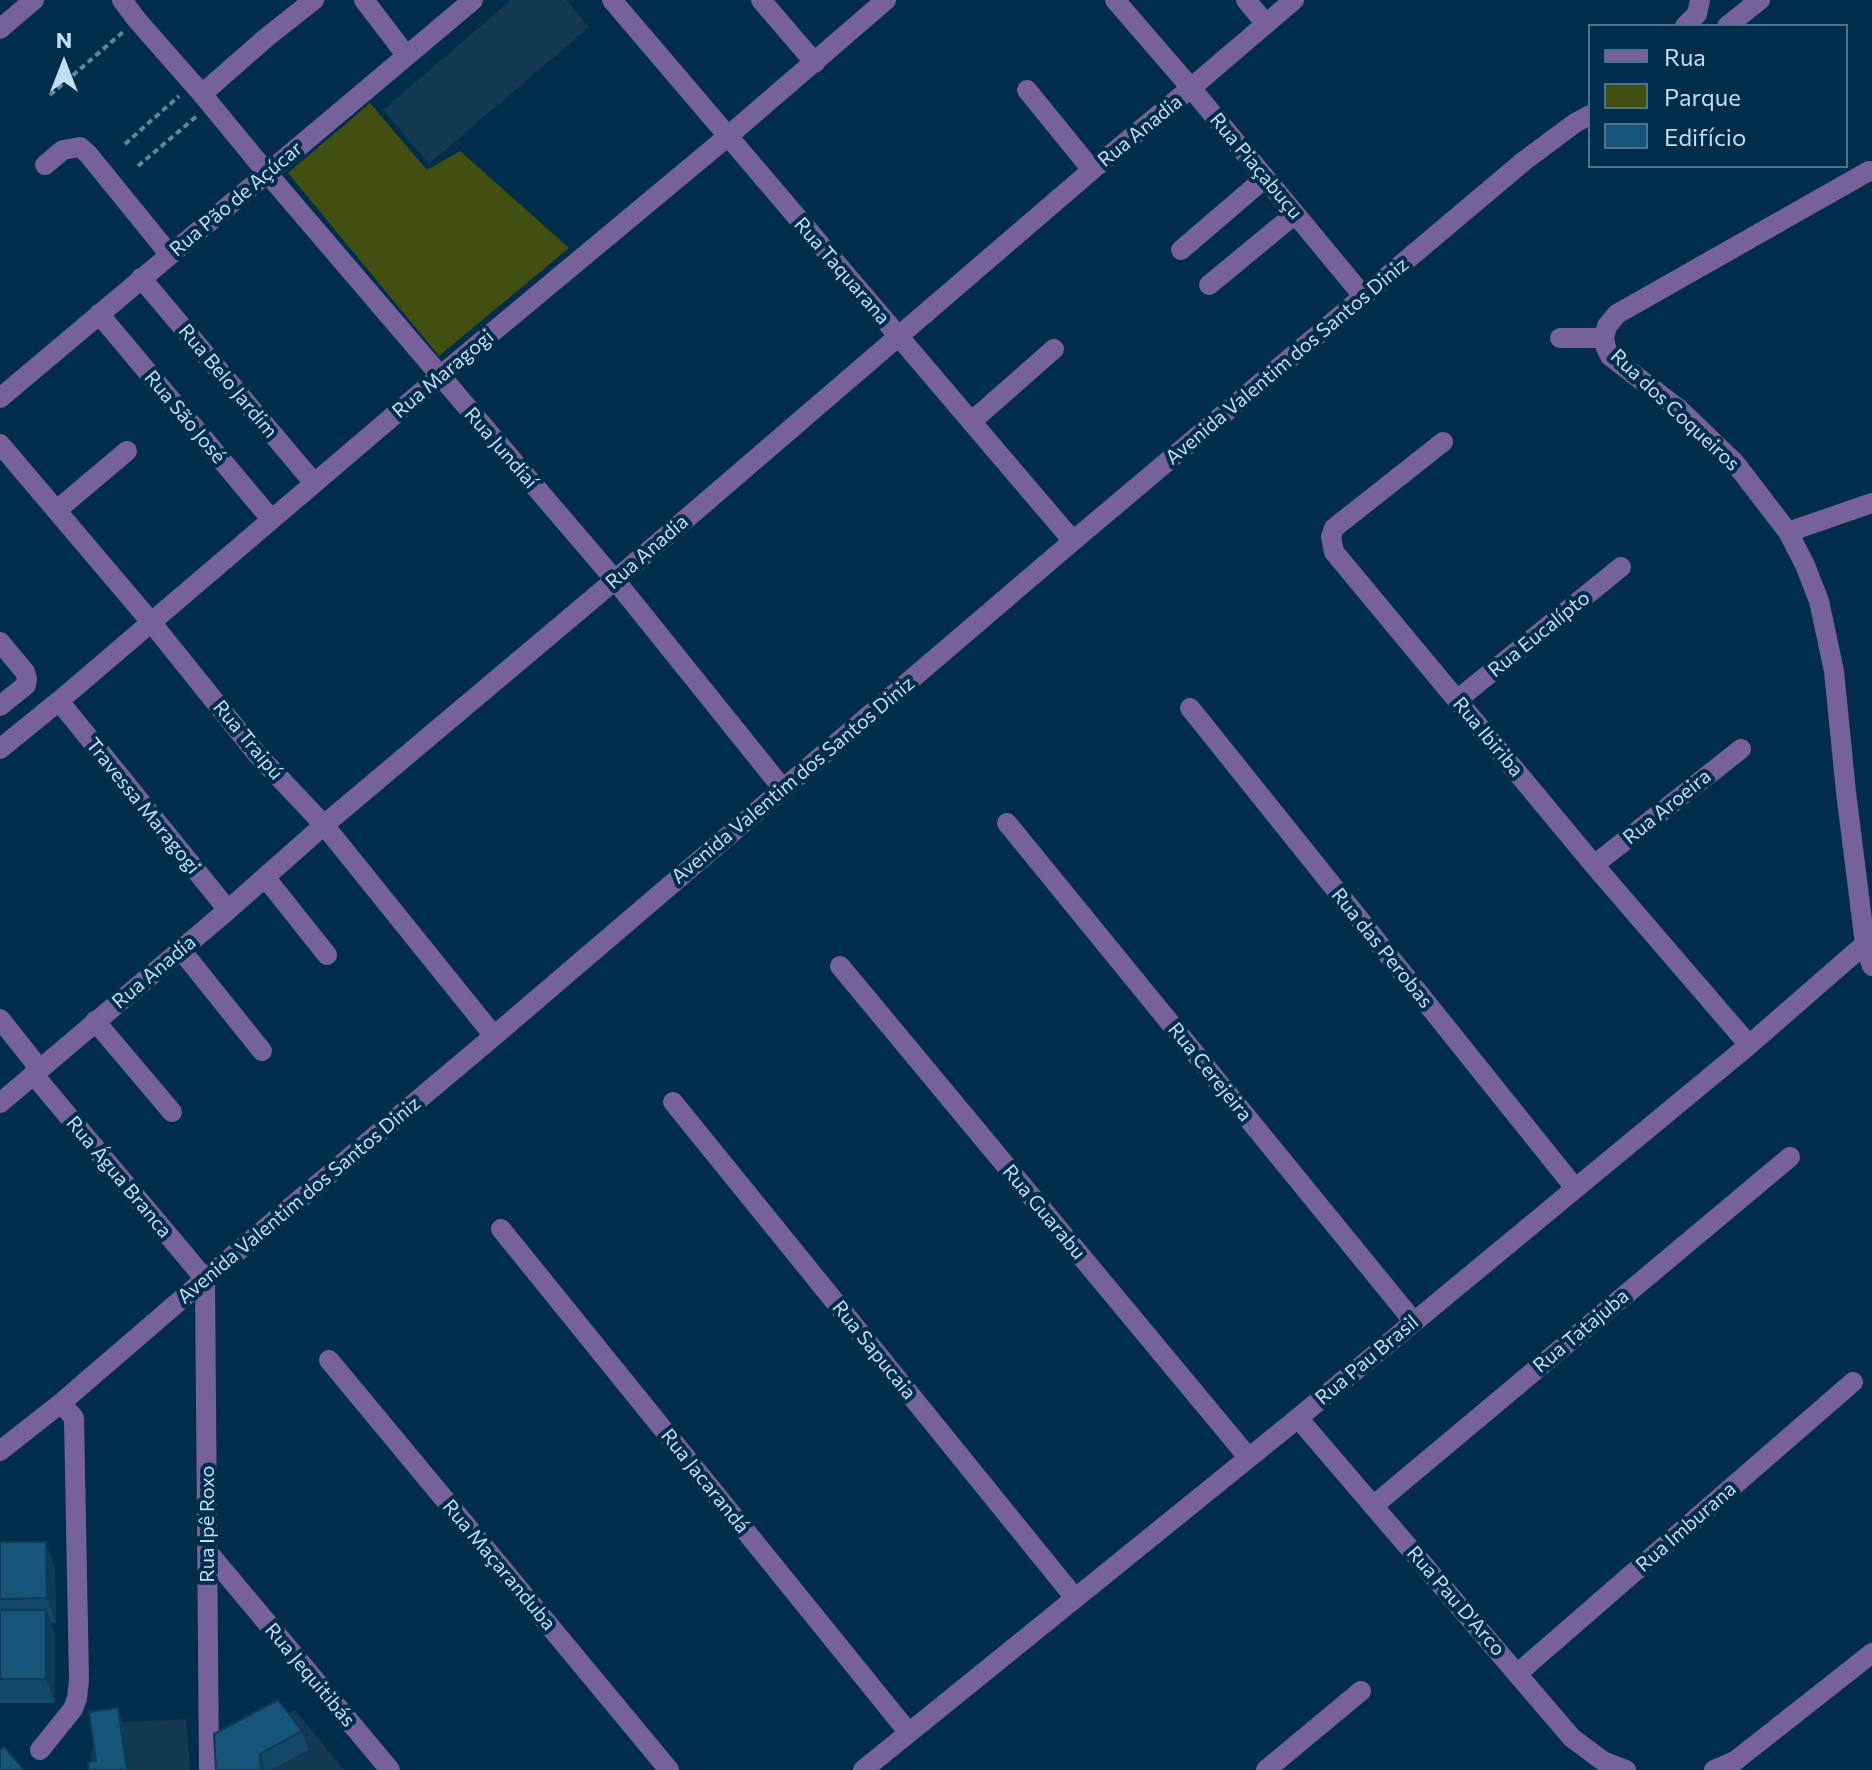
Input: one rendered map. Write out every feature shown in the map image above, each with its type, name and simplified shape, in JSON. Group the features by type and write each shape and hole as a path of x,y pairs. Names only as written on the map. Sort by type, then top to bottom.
{"street":[{"path":"0,29 34,0"},
{"name":"Rua Jundiaí","path":"122,0 615,580 783,789"},
{"path":"202,94 314,0"},
{"path":"364,0 406,55"},
{"name":"Rua Pão de Açúcar","path":"0,398 473,0"},
{"name":"Rua Taquarana","path":"612,0 1073,541"},
{"path":"761,0 815,63"},
{"name":"Rua Maragogi","path":"0,749 886,0"},
{"name":"Rua Piaçabuçu","path":"1115,0 1364,297"},
{"path":"1246,0 1266,24"},
{"name":"Rua Anadia","path":"0,1103 1294,0"},
{"path":"1687,24 1697,14 1700,0"},
{"path":"1730,24 1760,0"},
{"path":"1027,90 1092,170"},
{"name":"Avenida Valentim dos Santos Diniz","path":"0,1451 61,1403 1524,161 1582,119"},
{"path":"45,165 63,150 80,147 170,255"},
{"name":"Rua dos Coqueiros","path":"1869,171 1617,314 1607,326 1604,338 1610,356 1680,410 1735,463 1788,532 1805,565 1819,601 1834,671 1865,944 1872,966"},
{"path":"1181,250 1265,178"},
{"path":"1209,285 1295,214"},
{"name":"Rua Belo Jardim","path":"141,278 314,483"},
{"name":"Rua São José","path":"99,314 271,519"},
{"path":"1560,338 1604,338"},
{"path":"971,422 1054,349"},
{"name":"Rua Ibiriba","path":"1443,442 1334,528 1331,537 1334,552 1594,865 1749,1045"},
{"name":"Rua Traipú","path":"0,444 151,622 257,754 324,825 494,1036"},
{"path":"57,510 127,451"},
{"path":"1788,532 1872,503"},
{"name":"Rua Eucalípto","path":"1457,700 1621,567"},
{"path":"0,642 25,672 27,679 26,685 0,706"},
{"name":"Travessa Maragogi","path":"59,701 228,910"},
{"name":"Rua das Perobas","path":"1190,708 1575,1188"},
{"name":"Rua Aroeira","path":"1594,865 1741,749"},
{"name":"Rua Cerejeira","path":"1007,823 1414,1322"},
{"path":"265,877 327,955"},
{"name":"Rua Pau Brasil","path":"863,1770 1298,1418 1749,1045 1865,944"},
{"path":"181,950 262,1051"},
{"name":"Rua Guarabu","path":"840,966 1248,1457"},
{"name":"Rua Água Branca","path":"0,1019 36,1071 205,1279"},
{"path":"95,1021 172,1112"},
{"name":"Rua Sapucaia","path":"673,1102 1075,1598"},
{"name":"Rua Tatajuba","path":"1373,1506 1790,1157"},
{"name":"Rua Jacarandá","path":"501,1229 909,1733"},
{"name":"Rua Ipê Roxo","path":"205,1279 209,1770"},
{"name":"Rua Maçaranduba","path":"329,1360 669,1770"},
{"name":"Rua Imburana","path":"1518,1673 1853,1382"},
{"path":"40,1750 73,1709 79,1681 74,1418 61,1403"},
{"name":"Rua Pau D'Arco","path":"1298,1418 1572,1738 1603,1761 1626,1770"},
{"name":"Rua Jequitibás","path":"207,1551 390,1770"},
{"path":"207,1582 231,1580"},
{"path":"1714,1770 1735,1761 1872,1653"},
{"path":"1266,1770 1361,1691"}],"path":[{"path":"50,95 137,20"},
{"path":"125,144 202,94"},
{"path":"138,166 202,94"}],"shaded area":[{"path":"511,0 566,0 589,27 429,164 383,110"},
{"path":"295,1710 344,1770 219,1770 218,1751"},
{"path":"186,1719 190,1770 90,1770 94,1724"}],"green space":[{"path":"370,103 427,170 460,151 569,248 439,356 288,173"}],"building":[{"path":"0,1542 46,1542 47,1598 0,1599"},
{"path":"0,1610 46,1610 46,1679 0,1679"},
{"path":"278,1700 302,1731 260,1754 261,1770 216,1770 214,1734"},
{"path":"118,1708 127,1770 89,1770 88,1762 96,1761 89,1712"},
{"path":"4,1747 24,1770 0,1770 0,1750"}]}
